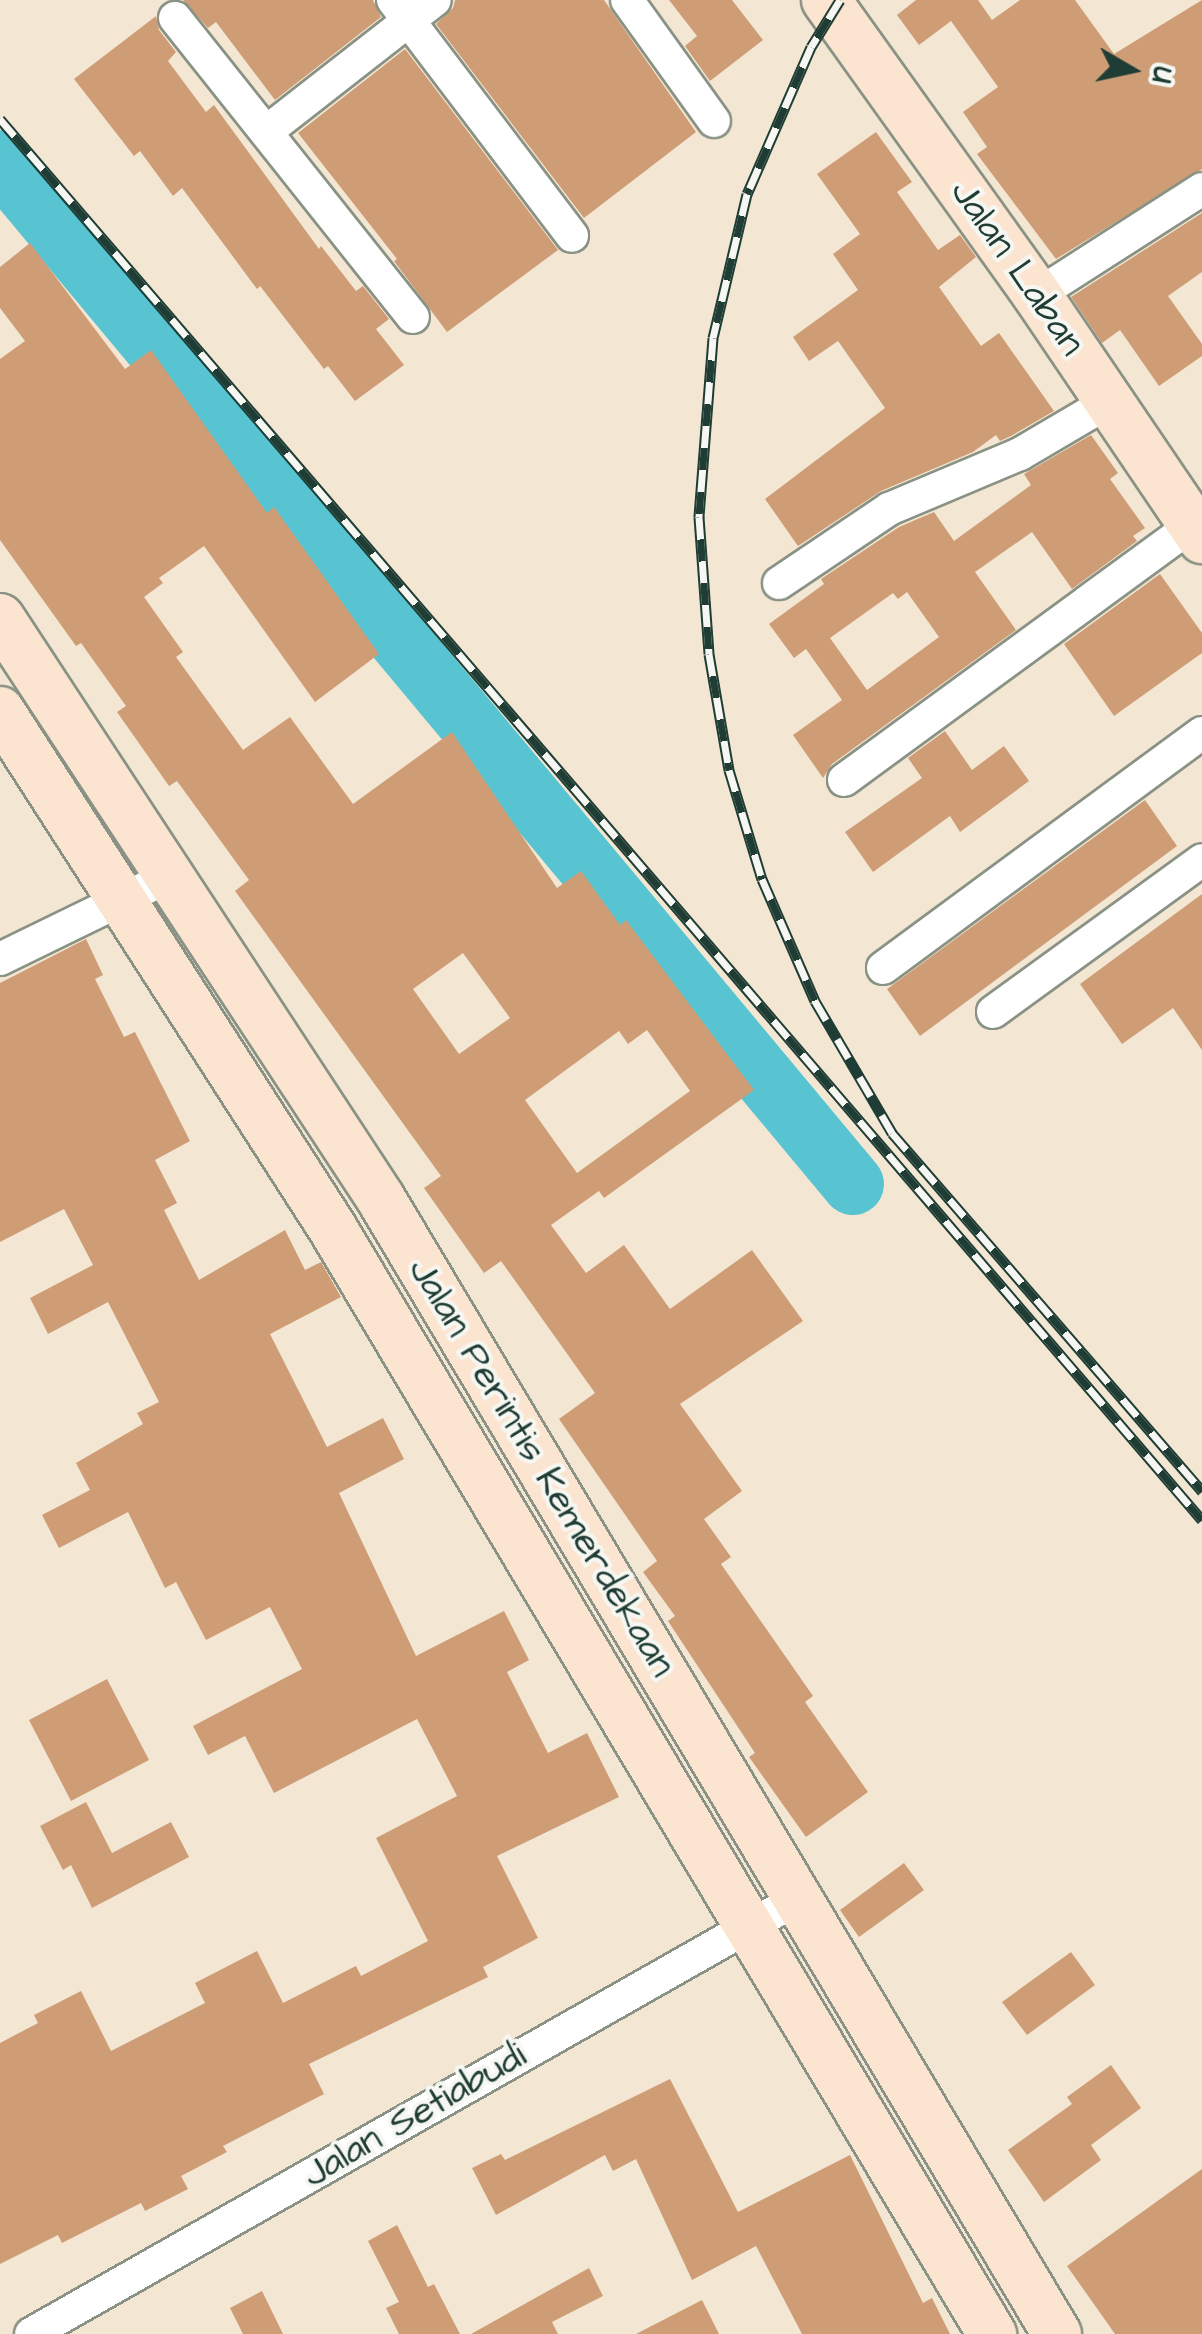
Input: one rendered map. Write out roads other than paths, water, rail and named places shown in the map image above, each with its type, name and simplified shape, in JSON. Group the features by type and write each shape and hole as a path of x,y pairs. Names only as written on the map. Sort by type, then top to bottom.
{"main road":[{"name":"Jalan Laban","path":"826,0 1037,294 1198,532"},
{"name":"Jalan Perintis Kemerdekaan","path":"0,618 381,1199 1057,2334"},
{"name":"Jalan Perintis Kemerdekaan","path":"0,711 333,1228 992,2334"}],"street":[{"path":"266,132 401,10 435,0"},
{"path":"627,0 714,120"},
{"path":"401,10 572,236"},
{"path":"175,18 413,317"},
{"path":"1037,294 1202,189"},
{"path":"779,582 889,509 1020,454 1110,401"},
{"path":"844,780 1198,532"},
{"path":"883,968 1202,733"},
{"path":"993,1012 1202,860"},
{"path":"0,959 170,876"},
{"name":"Jalan Setiabudi","path":"31,2334 798,1898"}],"waterway":[{"path":"0,161 853,1184"}],"railway":[{"path":"840,0 811,47 747,194 713,338 699,517 709,654 729,770 762,879 815,1001 892,1133 1202,1491"},
{"path":"0,119 1202,1520"}]}
